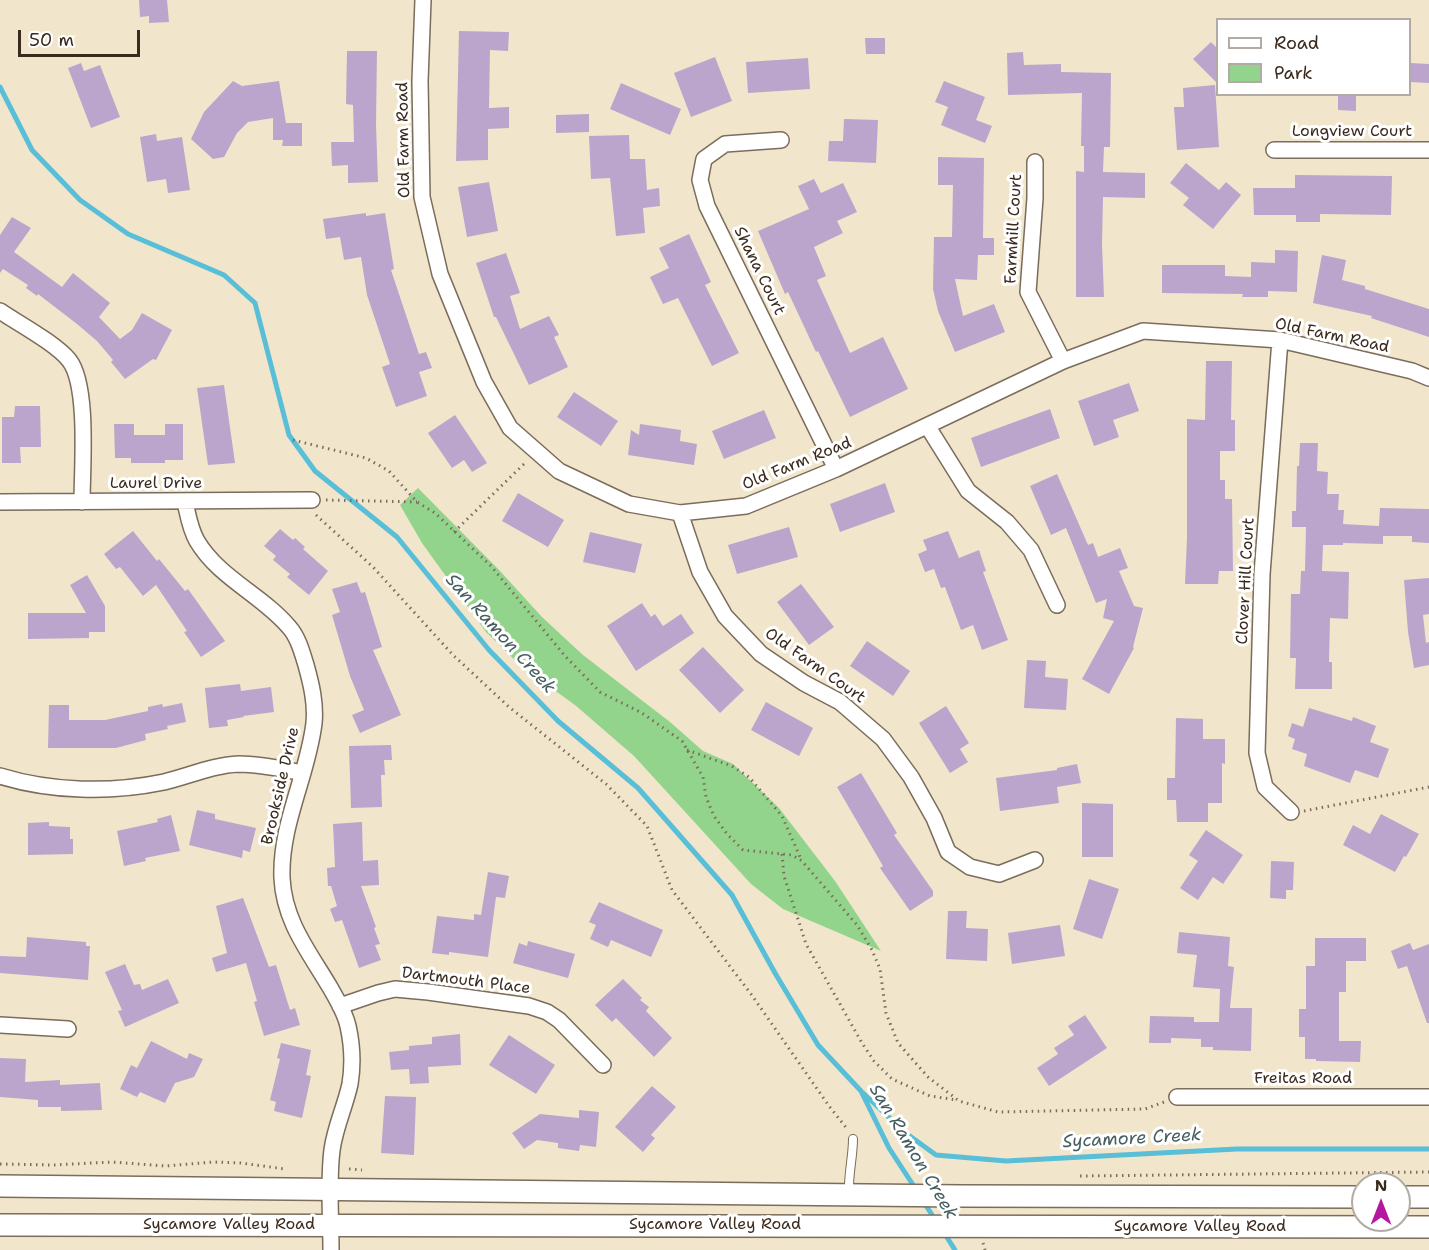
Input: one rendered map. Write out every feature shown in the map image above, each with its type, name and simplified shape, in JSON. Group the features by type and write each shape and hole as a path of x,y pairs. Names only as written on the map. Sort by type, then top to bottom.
{"main road":[{"name":"Sycamore Valley Road","path":"0,1186 962,1196 1351,1197"},
{"path":"1411,1197 1429,1197"},
{"name":"Sycamore Valley Road","path":"0,1225 1429,1227"}],"street":[{"name":"Old Farm Road","path":"423,0 420,81 422,197 440,274 484,382 510,428 536,452 559,471 629,504 680,513 746,506 836,469 928,427 1063,361 1143,331 1280,340 1412,371 1429,378"},
{"name":"Shana Court","path":"781,140 725,144 704,159 700,180 707,206 836,469"},
{"name":"Longview Court","path":"1274,150 1429,150"},
{"name":"Farmhill Court","path":"1035,162 1035,198 1028,292 1063,361"},
{"path":"0,311 58,350 69,360 75,372 81,397 82,502"},
{"name":"Clover Hill Court","path":"1280,340 1262,574 1257,753 1265,787 1291,813"},
{"path":"928,427 968,491 1007,522 1031,550 1057,605"},
{"name":"Laurel Drive","path":"0,502 308,500"},
{"name":"Brookside Drive","path":"185,502 196,540 208,557 235,583 291,629 299,645 311,687 314,722 287,831 283,855 283,892 294,928 340,1006 348,1024 352,1067 350,1084 335,1131 332,1150 330,1168 331,1250"},
{"name":"Old Farm Court","path":"680,513 700,572 725,616 761,654 840,702 883,739 911,777 934,818 948,852 970,867 999,874 1035,860"},
{"path":"0,776 36,785 67,788 132,786 164,782 213,767 239,764 303,773"},
{"name":"Dartmouth Place","path":"340,1006 378,993 395,990 428,992 529,1006 547,1012 559,1020 603,1065"},
{"path":"0,1025 68,1029"},
{"name":"Freitas Road","path":"1177,1097 1429,1097"}],"lane":[{"path":"849,1194 853,1139"}],"path":[{"path":"293,440 376,462 389,471 417,502 435,513 491,566 565,656 600,692 642,713 682,741 703,777 706,797 714,816 742,850 792,855 802,861"},
{"path":"454,532 536,452"},
{"path":"417,502 308,500 315,514 373,567 453,655 508,707 606,783 647,826 672,890 751,994 853,1139"},
{"path":"687,750 723,762 749,777 782,816 802,861 857,925 873,950 880,969 886,1013 898,1043 928,1077 959,1101"},
{"path":"1291,813 1334,807 1429,787"},
{"path":"782,854 784,876 806,944 862,1043 874,1061 892,1079 930,1096 998,1112 1145,1109 1177,1097"},
{"path":"0,1164 53,1166 112,1162 165,1166 241,1163 293,1170"},
{"path":"1079,1176 1429,1172"}],"green space":[{"path":"418,488 542,617 583,655 670,722 703,751 733,764 779,808 835,881 881,951 783,909 751,884 634,756 575,705 521,666 486,632 422,543 400,505"}],"building":[{"path":"139,0 167,0 169,22 149,23 149,16 140,17"},
{"path":"459,31 509,32 508,51 490,50 489,108 509,107 509,128 488,129 488,160 456,161"},
{"path":"865,38 885,38 885,54 866,54"},
{"path":"1211,42 1216,47 1216,82 1193,59"},
{"path":"347,51 377,51 378,182 348,183 348,165 332,166 331,142 354,142 353,105 346,104"},
{"path":"1023,52 1024,65 1061,64 1061,72 1111,73 1110,147 1104,147 1103,172 1145,173 1145,198 1103,197 1104,297 1076,297 1076,171 1084,172 1084,146 1081,146 1082,93 1008,95 1007,53"},
{"path":"715,57 732,101 691,117 674,73"},
{"path":"808,58 810,89 748,93 746,62"},
{"path":"81,63 84,71 100,65 120,117 91,128 68,68"},
{"path":"1411,63 1429,64 1429,83 1411,82"},
{"path":"233,81 242,86 279,81 286,123 302,123 302,146 282,146 283,140 273,140 273,118 248,122 237,133 224,157 213,159 191,139 204,112"},
{"path":"944,81 985,97 976,120 992,126 985,143 941,125 948,107 935,102"},
{"path":"621,83 681,109 670,135 610,109"},
{"path":"1215,85 1219,147 1177,150 1174,107 1184,107 1183,88"},
{"path":"1338,96 1356,96 1356,111 1338,110"},
{"path":"589,114 589,132 556,133 556,115"},
{"path":"844,119 878,120 876,163 828,161 829,141 843,141"},
{"path":"156,134 157,141 182,137 190,190 168,193 166,179 147,182 140,137"},
{"path":"629,135 630,159 645,159 647,190 659,188 660,206 643,208 645,233 616,236 610,178 591,179 589,136"},
{"path":"938,157 984,158 983,238 994,238 994,255 978,255 977,280 955,279 963,316 994,304 1005,332 955,352 938,311 933,289 934,237 952,237 953,185 938,185"},
{"path":"1186,163 1219,190 1226,182 1241,195 1213,229 1183,205 1189,198 1170,183"},
{"path":"1295,175 1392,176 1391,215 1320,214 1320,222 1296,222 1296,215 1254,215 1253,188 1295,188"},
{"path":"814,179 821,193 843,183 857,212 837,221 843,233 814,247 826,276 817,280 850,353 883,337 908,389 850,417 788,292 785,294 758,231 809,209 798,186"},
{"path":"489,182 498,231 467,237 458,187"},
{"path":"366,213 366,216 385,213 394,269 391,270 419,354 426,352 432,368 419,372 427,396 396,407 382,367 390,364 367,295 361,257 344,260 340,237 326,239 323,219"},
{"path":"12,217 31,228 14,252 62,287 73,273 110,303 99,317 120,339 132,330 142,313 172,330 156,360 153,359 125,379 97,341 77,324 38,294 37,296 26,288 28,285 3,269 0,273 0,235"},
{"path":"689,234 711,282 705,285 739,353 712,366 678,298 663,304 650,277 669,268 659,248"},
{"path":"1275,250 1298,251 1297,292 1268,291 1268,297 1242,297 1243,294 1162,293 1162,265 1225,265 1225,276 1251,277 1251,262 1275,263"},
{"path":"506,253 520,293 510,296 520,329 549,316 559,335 554,337 568,367 529,385 494,317 476,263"},
{"path":"1322,255 1346,260 1342,280 1429,309 1429,337 1371,318 1372,316 1313,303"},
{"path":"1206,361 1232,361 1231,420 1235,420 1235,451 1220,451 1220,480 1225,480 1225,499 1232,499 1233,571 1219,571 1218,584 1185,584 1187,419 1205,420"},
{"path":"1129,383 1139,411 1113,420 1119,437 1094,446 1078,401"},
{"path":"224,385 235,463 208,465 197,388"},
{"path":"574,392 618,421 601,446 557,417"},
{"path":"15,406 40,406 41,447 20,447 21,463 2,463 2,417 14,417"},
{"path":"1050,409 1060,438 981,467 971,438"},
{"path":"764,410 776,438 724,459 712,431"},
{"path":"455,415 487,463 472,472 464,460 452,468 428,433"},
{"path":"114,424 134,424 134,435 165,435 165,424 183,424 183,460 165,460 165,463 131,463 131,458 115,458"},
{"path":"640,424 681,430 680,441 697,444 694,465 628,455 631,430 639,435"},
{"path":"1300,443 1318,443 1317,471 1328,472 1327,494 1339,494 1338,510 1344,510 1343,524 1379,526 1380,508 1429,509 1429,543 1412,542 1412,536 1383,536 1383,544 1323,545 1322,571 1349,572 1348,619 1330,618 1329,662 1332,662 1332,689 1295,689 1296,658 1290,658 1291,594 1300,594 1301,571 1305,571 1306,527 1292,527 1292,511 1296,511"},
{"path":"1057,474 1088,545 1093,543 1098,557 1120,548 1128,568 1119,571 1134,606 1143,608 1134,648 1109,694 1082,679 1114,621 1103,618 1107,599 1096,603 1066,528 1051,535 1030,486"},
{"path":"885,483 895,512 840,532 830,504"},
{"path":"518,493 564,520 548,547 502,521"},
{"path":"789,527 798,557 737,574 728,545"},
{"path":"280,529 293,540 295,538 305,547 303,549 328,571 309,595 287,577 290,574 273,560 276,556 264,546"},
{"path":"133,531 185,591 188,589 225,641 201,657 184,632 187,631 156,585 143,596 120,567 116,569 104,554"},
{"path":"948,531 959,558 979,550 986,571 983,572 1008,640 982,650 973,625 961,630 945,587 941,588 934,569 925,572 918,554 927,550 923,540"},
{"path":"590,532 642,544 635,573 583,562"},
{"path":"87,575 105,606 105,632 89,632 89,638 28,639 28,613 86,613 70,585"},
{"path":"1429,578 1429,614 1423,615 1426,643 1429,642 1429,665 1414,668 1408,632 1404,580"},
{"path":"357,582 361,593 365,592 382,647 373,650 401,715 360,733 352,715 364,710 350,676 332,615 340,612 332,589"},
{"path":"801,584 834,627 809,645 777,602"},
{"path":"642,603 651,617 655,614 663,626 681,614 694,633 636,671 607,626"},
{"path":"867,641 910,671 893,696 850,666"},
{"path":"703,647 744,690 720,713 679,670"},
{"path":"1027,660 1046,661 1045,677 1068,679 1066,710 1024,708"},
{"path":"240,684 241,691 271,687 274,712 243,716 227,720 228,726 209,728 205,688"},
{"path":"766,702 813,728 799,756 751,730"},
{"path":"182,703 186,722 145,734 146,740 116,748 48,748 49,705 69,705 69,720 105,720 148,711 148,707"},
{"path":"946,706 969,743 960,749 968,762 950,773 919,723"},
{"path":"1309,708 1352,721 1353,717 1376,726 1370,742 1389,749 1378,778 1355,770 1350,783 1304,766 1307,754 1292,749 1295,739 1288,736 1292,723 1303,727"},
{"path":"1176,718 1203,719 1203,739 1225,739 1225,764 1222,763 1222,803 1208,803 1208,822 1177,822 1176,800 1167,800 1167,778 1175,778"},
{"path":"391,745 392,760 384,760 385,775 381,775 382,807 351,808 349,746"},
{"path":"1077,764 1081,783 1057,787 1059,803 1000,811 996,778 1057,770 1057,768"},
{"path":"861,773 897,833 894,835 933,891 933,896 910,911 880,868 883,866 837,787"},
{"path":"1082,803 1113,804 1113,857 1082,857"},
{"path":"197,810 215,814 215,819 256,828 250,852 243,850 242,858 189,845"},
{"path":"1381,814 1419,834 1395,872 1343,845 1353,825 1370,834"},
{"path":"171,815 180,851 145,858 146,861 124,866 117,831 158,822 157,819"},
{"path":"49,822 49,826 70,827 73,854 28,855 28,823"},
{"path":"362,822 363,861 378,860 379,885 361,886 376,927 374,928 380,944 375,945 381,960 359,968 342,920 335,922 330,909 337,906 331,886 328,886 327,868 335,867 333,824"},
{"path":"1206,830 1243,855 1223,884 1213,877 1198,900 1180,888 1198,861 1189,855"},
{"path":"1271,861 1294,862 1293,890 1286,890 1286,899 1270,898"},
{"path":"488,872 509,876 505,898 496,897 488,957 449,952 449,955 432,953 437,916 474,920 474,914 481,915"},
{"path":"1089,879 1119,889 1102,939 1073,929"},
{"path":"243,898 269,967 276,965 290,1010 295,1008 300,1025 264,1036 246,963 216,972 212,958 227,953 216,906"},
{"path":"599,902 663,930 651,957 611,940 608,947 590,939 596,925 589,922"},
{"path":"948,911 967,911 966,928 988,929 987,961 946,959"},
{"path":"1060,925 1065,956 1012,964 1008,933"},
{"path":"1179,932 1230,937 1228,966 1234,967 1230,1008 1252,1008 1251,1051 1213,1050 1213,1047 1201,1047 1201,1039 1171,1038 1171,1043 1149,1043 1150,1016 1194,1017 1194,1022 1219,1022 1220,989 1193,987 1197,955 1177,953"},
{"path":"27,937 86,942 86,946 90,946 88,980 0,973 0,956 26,957"},
{"path":"1315,938 1366,938 1366,961 1346,961 1346,992 1339,992 1339,1041 1361,1041 1360,1062 1305,1059 1305,1037 1299,1037 1299,1009 1306,1009 1306,966 1315,966"},
{"path":"528,941 575,954 568,978 513,963 519,943 527,946"},
{"path":"1410,943 1413,950 1429,944 1429,1023 1427,1023 1407,966 1398,969 1391,951"},
{"path":"125,964 134,985 140,984 142,990 168,979 179,1003 125,1027 118,1011 122,1010 105,972"},
{"path":"623,979 642,998 640,1000 649,1007 646,1011 672,1038 654,1057 616,1018 612,1022 595,1005"},
{"path":"1085,1015 1107,1048 1049,1086 1037,1068 1058,1054 1054,1048 1074,1035 1068,1026"},
{"path":"460,1034 461,1065 428,1067 429,1083 410,1084 409,1069 391,1070 389,1052 409,1050 409,1046 432,1044 432,1037"},
{"path":"509,1035 555,1065 536,1094 489,1065"},
{"path":"151,1041 187,1059 189,1053 203,1059 194,1077 175,1083 165,1103 140,1092 137,1097 120,1089 131,1065 137,1068"},
{"path":"281,1043 311,1050 306,1075 311,1076 302,1118 274,1111 276,1102 270,1100 280,1059 277,1058"},
{"path":"0,1058 26,1059 25,1082 60,1080 60,1085 100,1083 102,1110 61,1111 61,1107 38,1107 38,1100 0,1097"},
{"path":"652,1086 676,1107 651,1135 655,1138 643,1152 615,1127"},
{"path":"385,1096 416,1097 414,1155 381,1153"},
{"path":"579,1110 599,1112 596,1147 580,1145 579,1151 558,1148 558,1143 537,1140 524,1149 512,1133 540,1114 579,1118"}],"waterway":[{"name":"San Ramon Creek","path":"0,87 32,150 80,200 128,234 224,275 255,303 289,435 315,471 397,537 489,650 558,721 638,788 732,895 818,1045 861,1091 889,1148 917,1191"},
{"name":"Sycamore Creek","path":"863,1093 907,1134 936,1155 1006,1161 1237,1149 1429,1149"},
{"name":"San Ramon Creek","path":"923,1201 936,1221"},
{"name":"San Ramon Creek","path":"943,1231 955,1250"}]}
